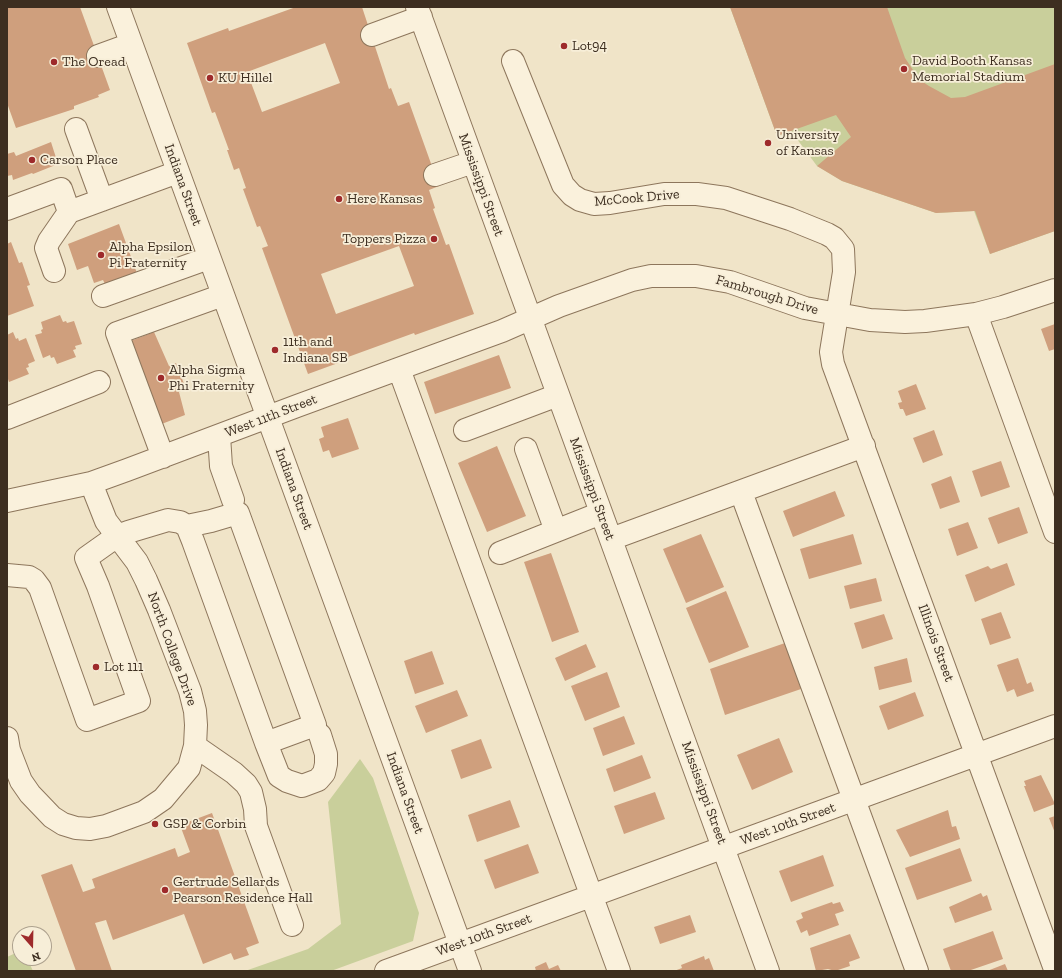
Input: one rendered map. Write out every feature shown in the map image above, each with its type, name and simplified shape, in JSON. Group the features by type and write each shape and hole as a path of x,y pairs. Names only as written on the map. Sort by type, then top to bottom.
{"street":[{"name":"Indiana Street","path":"118,7 470,971"},
{"path":"372,35 419,12"},
{"name":"Mississippi Street","path":"419,12 768,971"},
{"path":"100,62 133,50"},
{"name":"McCook Drive","path":"513,61 563,184 572,195 580,200 594,204 610,203 664,194 697,194 726,198 790,219 827,234 839,243 844,256 844,272 837,315"},
{"path":"76,129 102,200"},
{"path":"435,175 473,162"},
{"path":"54,271 46,248 49,241 69,212 178,172"},
{"path":"7,208 61,189 69,212"},
{"path":"103,296 209,258"},
{"name":"Fambrough Drive","path":"530,319 559,306 632,280 651,276 696,276 730,282 796,306 837,315 905,322 925,321 976,314 1055,290"},
{"path":"163,457 117,333 223,295"},
{"path":"976,314 1055,532"},
{"name":"Illinois Street","path":"837,315 831,352 833,364 1055,969"},
{"name":"West 11th Street","path":"7,501 91,483 502,332 530,319"},
{"path":"399,369 619,971"},
{"path":"7,418 99,382"},
{"path":"465,430 558,395"},
{"path":"219,436 221,466 233,500"},
{"path":"611,539 864,446"},
{"path":"526,449 556,531"},
{"name":"North College Drive","path":"7,738 14,784 30,794 52,817 63,824 90,829 106,826 144,812 163,798 189,768 195,746 195,711 190,691 146,580 137,562 106,521 91,483"},
{"path":"741,492 917,971"},
{"path":"187,526 212,521 238,513 315,725 266,743"},
{"path":"500,552 601,513"},
{"path":"7,575 29,577 34,580 40,588 87,720 139,701 98,586 86,558 117,536 154,523 168,520 180,522 187,526 266,743 280,776 286,782 302,786 318,780 324,773 326,754 320,735"},
{"name":"West 10th Street","path":"386,971 1055,726"},
{"path":"195,746 234,773 246,784 255,809 256,826 292,925"}],"green space":[{"name":"David Booth Kansas Memorial Stadium","path":"730,7 1055,7 1055,231 990,254 974,211 936,213 842,181 817,166 791,131 777,136"},
{"path":"360,759 373,778 419,913 413,941 331,971 245,971 308,949 341,924 328,802"},
{"path":"12,955 12,966 31,966 33,971 7,971 7,957"}],"building":[{"name":"The Oread","path":"7,7 80,7 110,90 98,95 99,97 74,106 74,109 16,128 7,103"},
{"name":"Here Kansas","path":"296,7 362,7 389,89 391,88 398,106 409,102 439,186 429,190 435,208 433,209 446,245 449,244 474,314 415,335 414,333 348,357 349,359 308,374 262,248 268,246 260,226 257,227 243,189 246,188 239,168 234,170 227,150 229,150 215,112 212,113 187,43 228,28 229,31","holes":["325,43 340,83 262,112 247,72","399,246 414,286 336,314 321,274"]},
{"name":"David Booth Kansas Memorial Stadium","path":"730,7 887,7 905,58 920,80 951,98 965,97 1055,64 1055,231 990,254 975,211 936,213 842,181 817,166 851,137 836,115 777,136"},
{"name":"Carson Place","path":"51,142 58,164 13,180 12,175 7,176 7,154 14,152 16,156"},
{"name":"Alpha Epsilon Pi Fraternity","path":"119,224 138,276 107,288 103,280 94,283 88,266 77,270 68,244"},
{"path":"11,242 19,263 22,262 30,285 27,286 34,306 7,316 7,244"},
{"path":"60,315 63,322 66,321 67,323 74,321 82,344 75,346 76,349 73,350 76,357 57,364 54,357 51,358 50,355 43,358 35,335 42,333 41,330 43,329 41,322"},
{"path":"1055,324 1055,349 1049,351 1041,329"},
{"path":"13,332 16,339 18,338 19,341 26,338 35,361 28,364 29,367 26,368 29,374 9,382 7,376 7,335"},
{"name":"Alpha Sigma Phi Fraternity","path":"154,332 169,366 176,363 186,389 179,392 185,415 159,425 128,342"},
{"path":"499,355 511,388 435,414 424,382"},
{"path":"916,384 926,409 906,416 903,409 900,409 898,403 902,402 898,391"},
{"path":"348,418 359,449 332,458 329,450 323,452 319,439 324,437 321,427"},
{"path":"934,430 943,455 923,463 913,438"},
{"path":"497,446 526,516 487,532 458,463"},
{"path":"1001,461 1010,487 981,497 972,471"},
{"path":"951,476 960,502 940,509 931,484"},
{"path":"835,491 845,516 793,537 783,511"},
{"path":"1019,507 1028,533 998,544 988,518"},
{"path":"968,522 978,548 957,556 948,529"},
{"path":"701,534 724,587 686,603 663,549"},
{"path":"853,534 862,564 809,579 800,549"},
{"path":"551,553 579,632 552,642 524,562"},
{"path":"1007,563 1015,585 975,602 965,575 988,566 991,569"},
{"path":"876,578 882,601 850,609 844,586"},
{"path":"726,591 749,647 709,663 686,608"},
{"path":"1001,612 1011,638 990,645 981,619"},
{"path":"884,614 893,639 862,649 854,623"},
{"path":"785,643 801,689 725,715 710,669"},
{"path":"586,644 596,667 565,681 555,658"},
{"path":"432,651 444,684 415,694 404,661"},
{"path":"907,658 912,682 879,690 874,667"},
{"path":"1018,658 1027,684 1031,682 1034,691 1017,697 1014,689 1007,692 997,665"},
{"path":"607,672 620,707 585,721 571,686"},
{"path":"457,690 468,716 426,733 415,706"},
{"path":"915,692 924,716 888,730 879,706"},
{"path":"624,716 635,744 603,756 593,728"},
{"path":"779,738 793,772 752,790 737,755"},
{"path":"481,739 492,768 461,779 451,750"},
{"path":"642,755 651,778 614,792 606,769"},
{"path":"1041,775 1055,804 1034,812 1024,786 1026,786 1024,781"},
{"path":"655,792 665,819 624,834 614,806"},
{"path":"510,800 520,827 477,842 468,815"},
{"path":"948,810 952,827 956,826 960,839 910,857 896,830"},
{"name":"Gertrude Sellards Pearson Residence Hall","path":"212,813 259,943 246,948 249,955 234,960 231,953 203,964 184,914 113,940 106,920 95,923 112,971 76,971 41,875 72,864 83,892 95,888 92,879 175,848 178,857 190,852 180,825"},
{"path":"1055,816 1055,833 1049,818"},
{"path":"528,844 539,873 495,889 484,860"},
{"path":"960,848 972,881 917,900 905,868"},
{"path":"823,855 834,886 791,902 779,871"},
{"path":"981,893 983,897 987,895 992,910 955,923 949,907"},
{"path":"832,902 833,904 840,902 844,911 835,914 839,925 809,936 807,930 801,933 796,921 803,918 801,913"},
{"path":"690,915 696,932 660,944 654,927"},
{"path":"993,931 1003,959 968,971 951,971 943,949"},
{"path":"850,934 860,958 849,962 850,966 835,971 828,969 816,971 810,948"},
{"path":"704,956 705,960 709,958 714,971 674,971 682,968 681,965"},
{"path":"546,962 549,969 558,965 561,971 536,971 535,967"},
{"path":"1005,964 1008,971 987,971"}],"place":[{"name":"Lot94","path":"564,46"},
{"name":"The Oread","path":"54,62"},
{"name":"David Booth Kansas Memorial Stadium","path":"904,69"},
{"name":"KU Hillel","path":"210,78"},
{"name":"University of Kansas","path":"768,143"},
{"name":"Carson Place","path":"32,160"},
{"name":"Here Kansas","path":"339,199"},
{"name":"Toppers Pizza","path":"434,239"},
{"name":"Alpha Epsilon Pi Fraternity","path":"101,255"},
{"name":"11th and Indiana SB","path":"275,350"},
{"name":"Alpha Sigma Phi Fraternity","path":"161,378"},
{"name":"Lot 111","path":"96,667"},
{"name":"GSP & Corbin","path":"155,824"},
{"name":"Gertrude Sellards Pearson Residence Hall","path":"165,890"}]}
